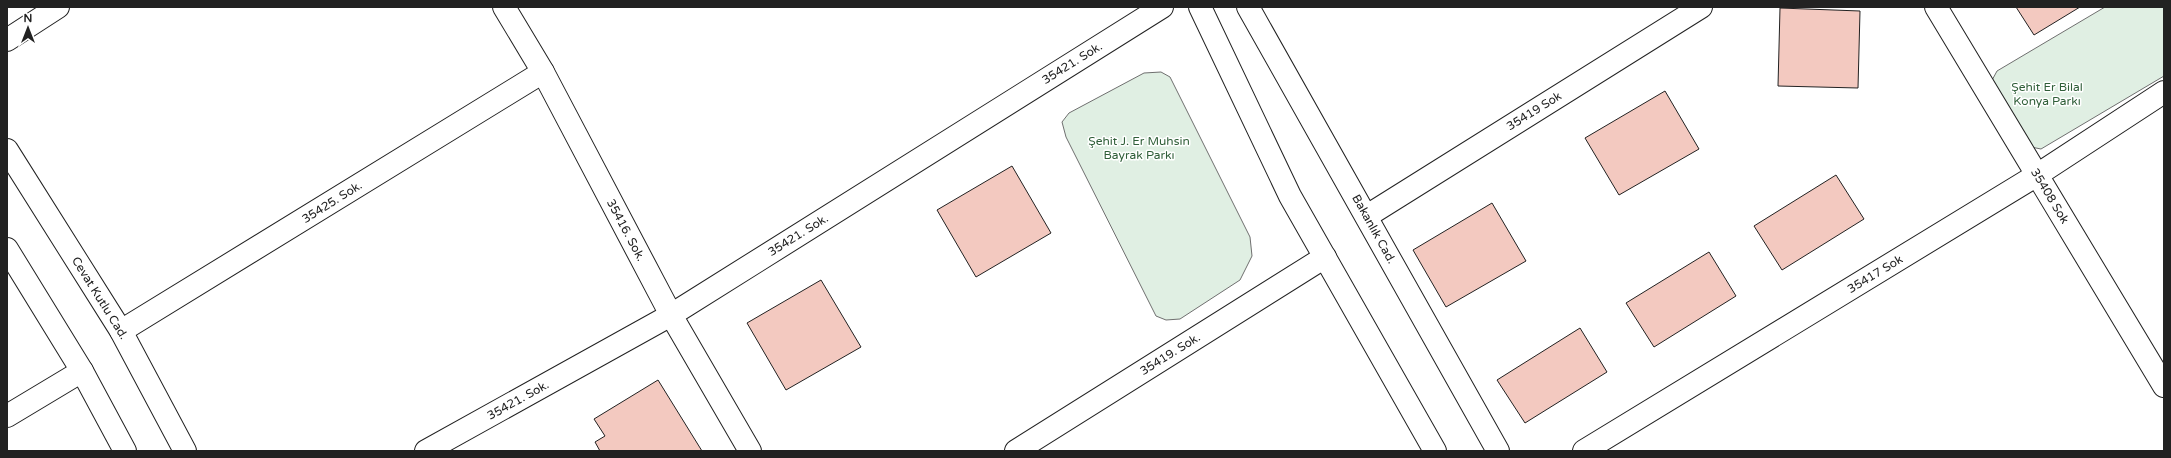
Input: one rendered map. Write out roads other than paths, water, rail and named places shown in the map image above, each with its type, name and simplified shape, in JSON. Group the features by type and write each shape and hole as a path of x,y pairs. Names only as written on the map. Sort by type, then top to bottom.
{"street":[{"path":"7,40 58,7"},
{"name":"35416. Sok.","path":"504,7 543,72 671,315 750,451"},
{"name":"35421. Sok.","path":"426,451 671,315 1162,7"},
{"path":"1200,7 1290,196 1435,451"},
{"name":"Bakanlık Cad.","path":"1248,7 1498,451"},
{"name":"35419 Sok","path":"1367,216 1701,7"},
{"name":"35408 Sok","path":"1936,7 2164,386"},
{"name":"35425. Sok.","path":"121,331 543,72"},
{"name":"35417 Sok","path":"1584,451 2038,175 2164,92"},
{"name":"Cevat Kutlu Cad.","path":"7,150 121,331 185,451"},
{"path":"7,249 82,371 125,451"},
{"name":"35419. Sok.","path":"1016,451 1324,257"},
{"path":"7,416 82,371"}],"park label":[{"name":"Şehit Er Bilal Konya Parkı","path":"2047,94"},
{"name":"Şehit J. Er Muhsin Bayrak Parkı","path":"1139,148"}]}
